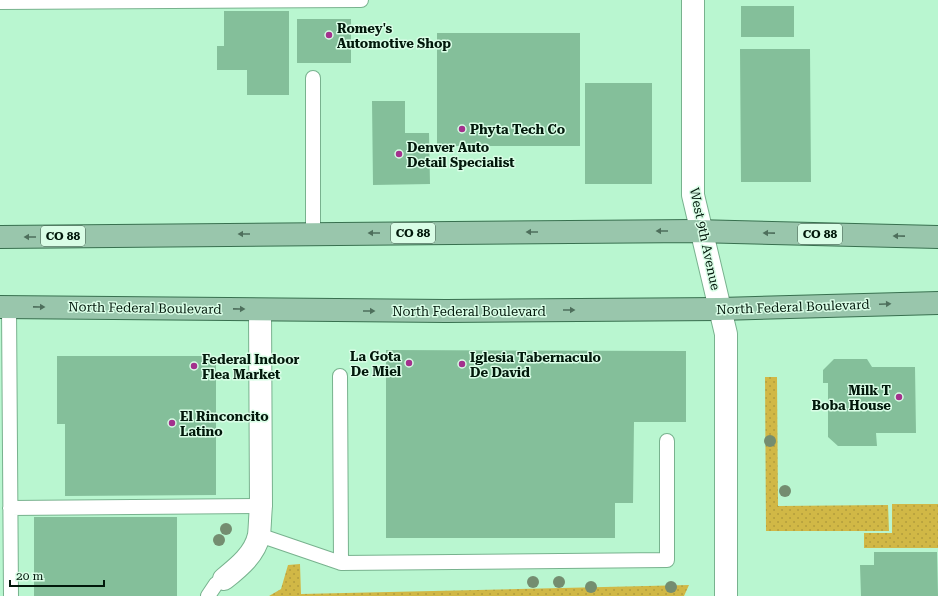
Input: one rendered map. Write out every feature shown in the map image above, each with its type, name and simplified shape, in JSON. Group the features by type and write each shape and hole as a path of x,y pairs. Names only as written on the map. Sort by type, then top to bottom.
{"main road":[{"name":"CO 88","path":"0,237 701,231 938,236"},
{"name":"North Federal Boulevard","path":"4,307 453,311 720,309 938,303"}],"street":[{"name":"West 9th Avenue","path":"693,0 693,195 726,334 726,596"},
{"path":"224,579 246,558 254,548 259,535 261,506 260,310"}],"lane":[{"path":"0,2 361,0"},
{"path":"313,78 313,234"},
{"path":"4,307 11,596"},
{"path":"340,376 341,562"},
{"path":"259,535 341,562 667,560 667,441"},
{"path":"10,508 261,506"},
{"path":"208,596 216,584 224,579"}],"shaded area":[{"path":"765,377 777,377 778,506 888,505 889,531 766,531"},
{"path":"892,504 938,504 938,548 864,548 864,533 892,533"},
{"path":"300,564 301,594 689,585 684,596 269,596 281,589 288,565"}],"building":[{"path":"741,6 794,6 794,37 741,37"},
{"path":"224,11 289,11 289,95 247,95 247,70 217,70 217,46 224,46"},
{"path":"297,19 351,19 351,63 297,63"},
{"path":"437,33 580,33 580,146 437,146"},
{"path":"740,49 810,49 811,182 741,182"},
{"path":"585,83 652,83 652,184 585,184"},
{"path":"372,101 405,101 405,133 429,133 430,184 373,185"},
{"path":"386,350 686,351 686,422 634,422 633,503 615,503 615,538 386,538"},
{"path":"57,356 207,356 216,365 216,495 65,496 65,424 57,424"},
{"path":"834,359 867,359 872,367 915,367 916,433 876,433 877,446 838,446 828,437 828,383 823,383 823,370"},
{"path":"34,517 177,517 177,596 34,596"},
{"path":"874,552 937,552 938,596 861,596 860,565 874,565"}],"place":[{"name":"Romey's Automotive Shop","path":"329,35"},
{"name":"Phyta Tech Co","path":"462,129"},
{"name":"Denver Auto Detail Specialist","path":"399,154"},
{"name":"La Gota De Miel","path":"409,363"},
{"name":"Iglesia Tabernaculo De David","path":"462,364"},
{"name":"Federal Indoor Flea Market","path":"194,366"},
{"name":"Milk T Boba House","path":"899,397"},
{"name":"El Rinconcito Latino","path":"172,423"}]}
